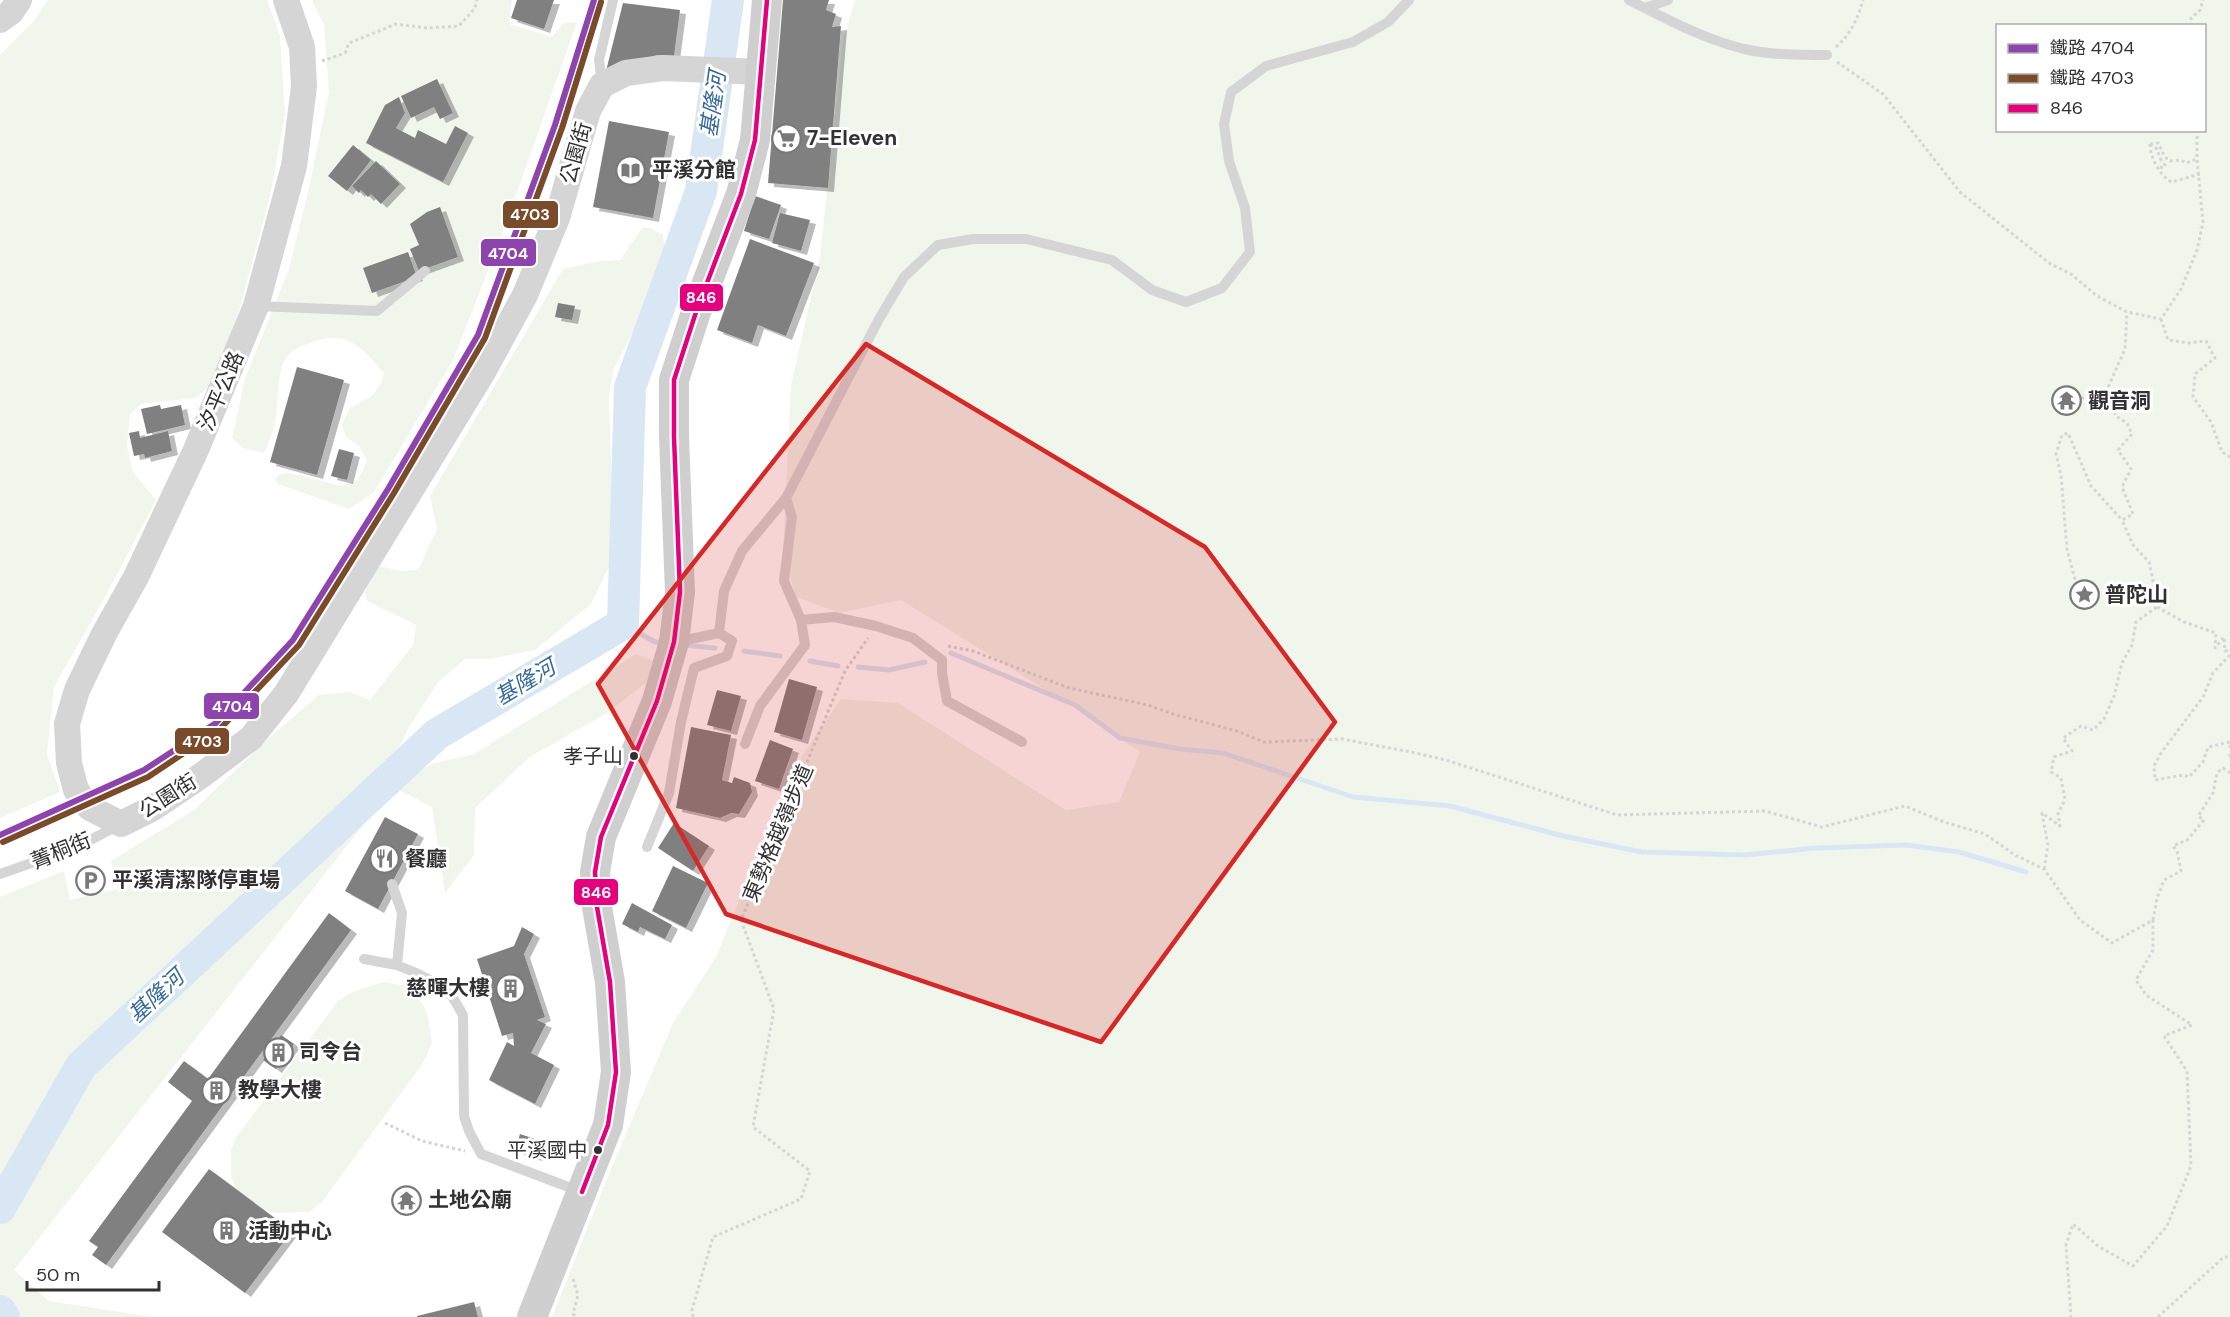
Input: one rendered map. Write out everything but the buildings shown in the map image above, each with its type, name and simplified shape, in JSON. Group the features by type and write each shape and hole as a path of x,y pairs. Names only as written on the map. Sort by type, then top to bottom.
{"main road":[{"path":"532,1317 608,1125 616,1072 610,982 597,907 595,872 601,837 657,700 672,649 680,592 674,380 697,309 741,194 755,140 767,0"}],"street":[{"path":"0,20 11,12 19,0"},
{"name":"汐平公路","path":"121,824 90,808 76,790 69,763 67,724 76,690 136,577 195,452 256,306 294,166 304,86 302,47 286,0"},
{"path":"602,85 626,73 663,68 762,72"},
{"name":"公園街","path":"121,824 153,808 251,738 286,694 483,372 525,295 557,218 588,111 602,85"}],"lane":[{"path":"602,85 599,60 613,0"},
{"path":"720,633 724,591 742,551 786,498 879,319 904,277 938,245 973,239 1026,239 1112,260 1152,290 1186,302 1222,288 1250,252 1245,208 1228,161 1224,124 1231,92 1266,66 1353,42 1388,22 1409,0"},
{"path":"1629,0 1692,30 1744,49 1787,55 1827,55"},
{"path":"1645,8 1668,0"},
{"path":"256,306 377,311 425,271"},
{"path":"745,744 760,706 805,645 801,620 784,581 792,517 786,498"},
{"path":"801,620 834,617 876,626 913,638 942,660 947,701 1022,742"},
{"path":"672,649 720,633"},
{"path":"647,847 669,793 681,722 694,668 727,656 732,641 720,633"},
{"name":"菁桐街","path":"0,874 77,847 121,824"},
{"path":"392,884 402,913 397,965"},
{"path":"364,959 397,965 434,982 452,996 463,1015 464,1116 481,1154 582,1192"}],"path":[{"path":"302,47 308,51 315,64 345,53 350,42 396,24 427,28 459,26 475,8 477,0"},
{"path":"1863,0 1859,15 1846,39 1827,55 1883,94 1960,192 2049,263 2071,274 2097,296 2127,312 2161,319"},
{"path":"2191,24 2191,18 2200,10 2203,0"},
{"path":"2161,319 2181,289 2197,250 2203,222 2197,132"},
{"path":"2150,144 2158,143 2170,162 2181,160 2186,163 2197,159"},
{"path":"2150,144 2157,149 2165,165 2163,168 2158,166"},
{"path":"2150,144 2150,150 2168,181 2172,182 2199,174"},
{"path":"2122,520 2133,514 2122,487 2131,469 2118,450 2132,434 2127,423 2116,416 2106,392 2125,349 2127,312"},
{"path":"2161,319 2168,340 2189,343 2206,341 2215,358 2195,374 2193,397 2211,422 2222,452 2230,458"},
{"path":"2068,398 2088,398 2106,392"},
{"path":"2084,595 2076,583 2067,549 2061,475 2056,454 2062,435 2068,433 2091,486 2122,520 2133,545 2149,562 2154,585 2152,598 2157,607 2184,622 2216,633 2216,648 2224,637 2225,651 2230,650"},
{"path":"2044,869 2048,845 2042,813 2060,826 2058,814 2065,799 2061,778 2051,772 2054,757 2072,752 2063,738 2081,726 2093,730 2104,719 2114,696 2122,663 2132,645 2136,622 2157,607"},
{"name":"東勢格越嶺步道","path":"693,1317 692,1310 713,1237 801,1199 810,1171 753,1127 774,1009 741,920 845,671 876,626"},
{"path":"913,638 973,651 1069,688 1148,705 1237,731 1264,742 1342,739 1402,750 1446,760 1617,815 1765,810 1822,827 1905,806 1944,822 1985,834 2015,855 2044,869 2080,920 2112,943 2153,920"},
{"path":"2230,655 2213,673 2203,697 2161,753 2154,766 2155,780 2190,777 2203,762 2208,747 2230,745"},
{"path":"2071,1317 2066,1245 2073,1224 2098,1246 2133,1266 2167,1226 2191,1166 2187,1071 2164,1036 2192,1025 2146,995 2136,980 2153,950 2153,920 2157,898 2164,880 2181,871 2177,851 2173,846 2187,840 2204,820 2198,816 2213,793 2217,772 2223,768 2230,773"},
{"path":"385,1123 422,1141 481,1154"},
{"path":"2158,1317 2224,1257 2230,1257"},
{"path":"572,1277 578,1295 573,1314 577,1317"}],"highlighted area":[{"path":"866,344 1205,547 1335,722 1101,1042 726,914 598,684"}],"shaded area":[{"path":"48,0 267,0 280,35 285,114 270,196 239,311 212,385 195,398 141,404 130,414 127,446 133,472 156,500 54,687 47,754 60,792 0,818 0,55 34,21"},
{"path":"312,0 512,0 509,24 552,37 564,23 577,22 502,235 453,360 374,492 349,509 278,484 275,479 278,475 290,473 342,486 358,480 367,461 359,446 346,437 342,425 350,408 372,396 381,383 384,373 368,355 352,343 343,339 322,339 300,347 288,355 281,372 274,426 264,453 243,448 232,438 245,379 289,269 329,92 324,25"},
{"path":"855,0 2230,0 2230,1317 552,1317 673,1023 716,957 766,834 801,757 841,699 898,703 1066,810 1119,802 1140,752 1094,720 901,600 840,613 796,597 783,552 791,385 820,257 843,41"},
{"path":"642,228 651,228 663,235 665,250 651,297 613,371 609,397 613,522 610,565 591,604 535,650 490,659 465,659 438,682 408,729 393,761 416,774 431,764 474,754 636,654 656,662 652,678 607,713 531,756 475,808 474,855 445,893 432,807 393,787 14,1270 49,1301 152,1317 0,1317 0,897 64,871 70,900 117,889 111,861 194,810 272,735 319,695 349,692 370,700 413,645 416,625 367,601 365,591 379,566 402,571 418,570 437,529 430,496 563,269 600,261 620,260"},
{"path":"384,982 407,986 423,1004 428,1017 432,1043 423,1063 322,1202 309,1212 266,1211 236,1189 231,1176 231,1151 235,1139 338,1001 352,992"}],"waterway":[{"name":"基隆河","path":"0,1208 81,1066 437,734 623,624 630,387 701,191 728,0"},
{"path":"623,624 655,642 665,643"},
{"path":"684,645 715,648"},
{"path":"744,651 780,656"},
{"path":"951,653 1075,705 1120,738 1180,749 1223,753 1353,797 1450,806 1563,836 1642,852 1745,855 1815,848 1906,845 1959,852 2026,872"},
{"path":"810,661 838,666"},
{"path":"858,667 889,670 925,662"},
{"name":"基隆河","path":"0,1311 4,1317"}],"rail line":[{"name":"4704","path":"0,835 144,770 216,723 293,640 388,489 478,335 555,125 594,0"},
{"name":"4703","path":"3,842 148,777 220,729 299,645 394,493 485,338 562,128 601,2"}],"transit line":[{"name":"846","path":"582,1192 608,1125 616,1072 610,982 597,907 595,872 601,837 657,701 674,642 680,592 674,380 697,309 741,194 755,140 767,0"}],"place":[{"name":"7-Eleven","path":"786,138"},
{"name":"平溪分館","path":"631,170"},
{"name":"觀音洞","path":"2067,401"},
{"name":"普陀山","path":"2084,595"},
{"name":"孝子山","path":"634,756"},
{"name":"餐廳","path":"384,859"},
{"name":"平溪清潔隊停車場","path":"91,880"},
{"name":"慈暉大樓","path":"511,988"},
{"name":"司令台","path":"278,1052"},
{"name":"教學大樓","path":"217,1090"},
{"name":"平溪國中","path":"598,1150"},
{"name":"土地公廟","path":"407,1200"},
{"name":"活動中心","path":"227,1231"}]}
